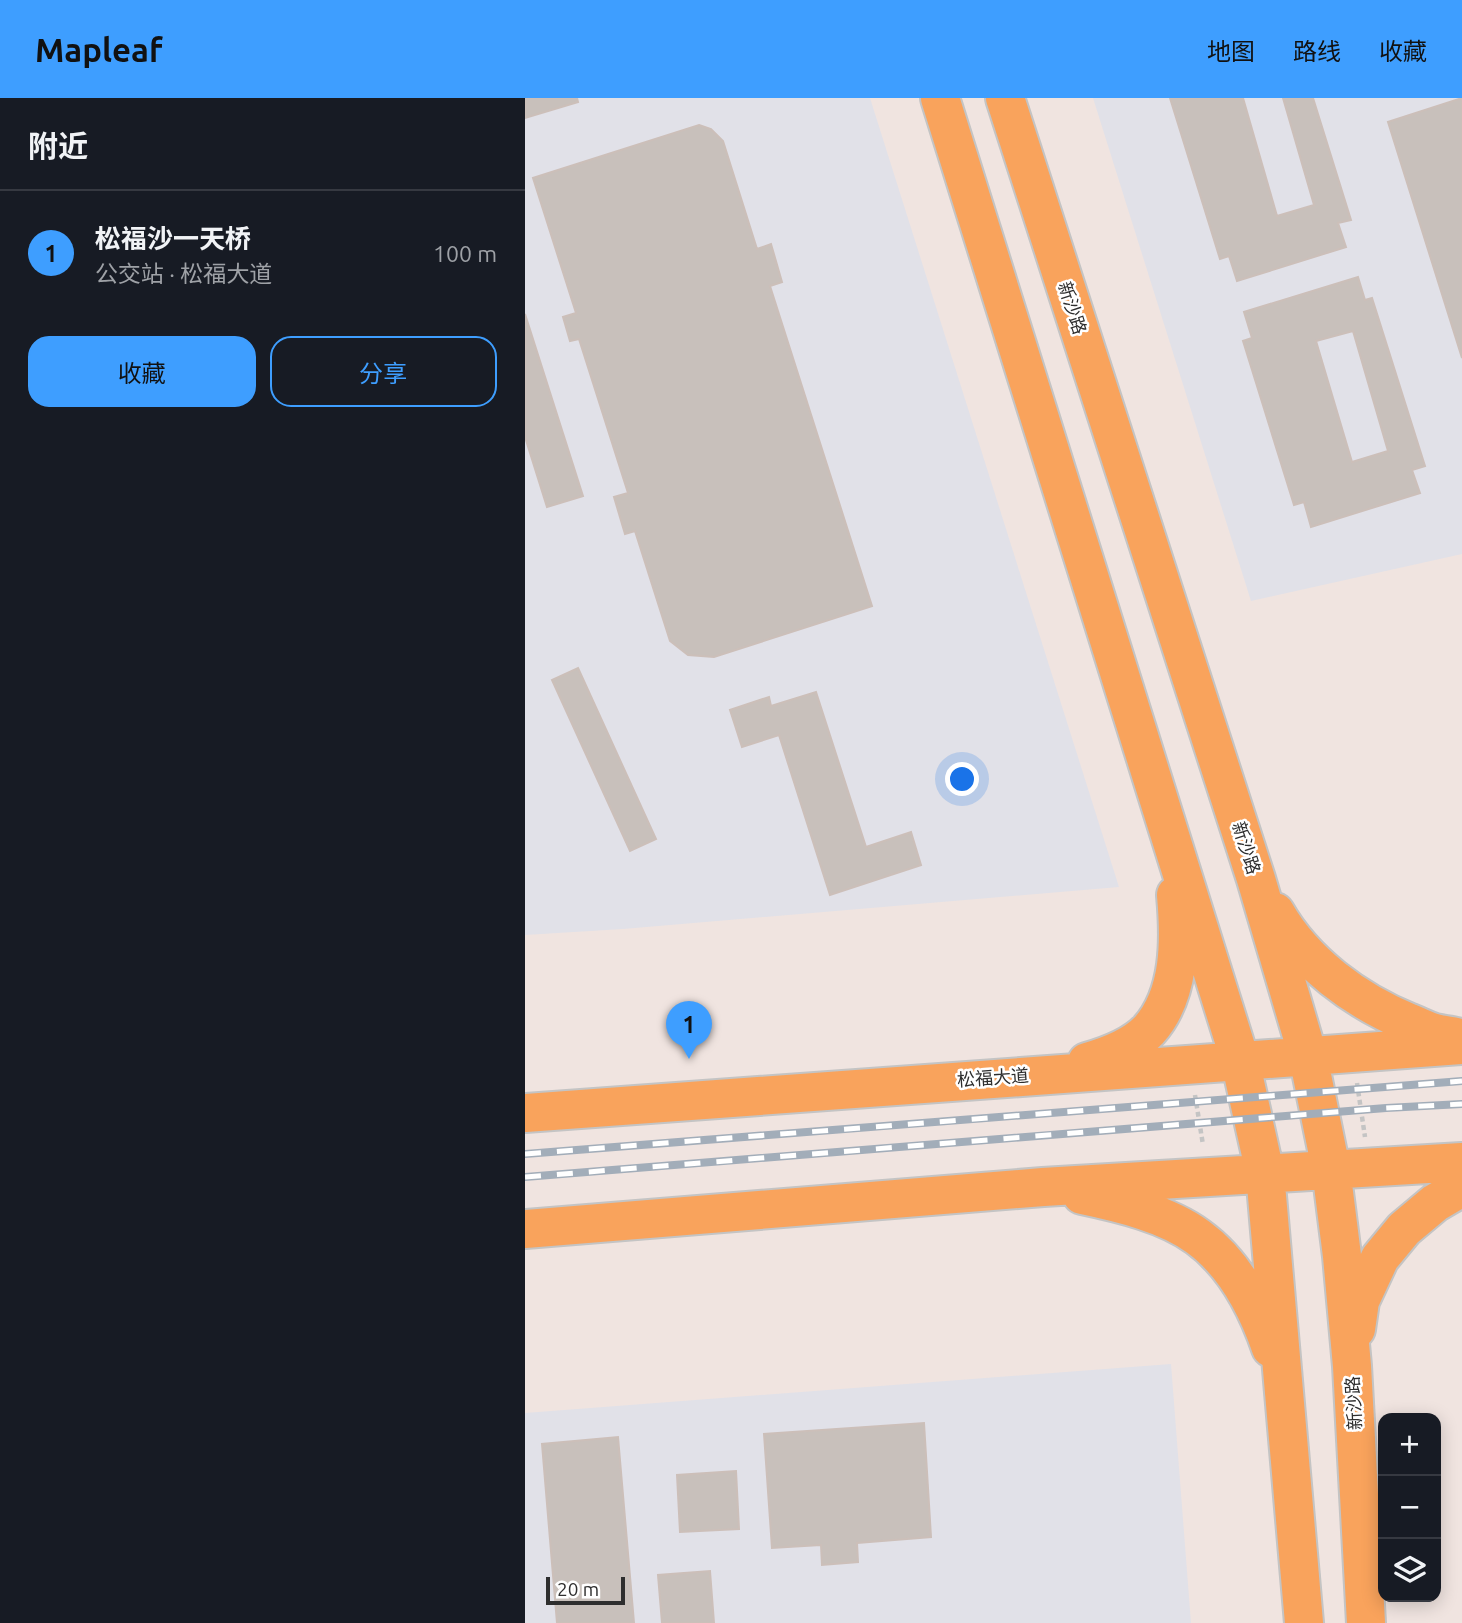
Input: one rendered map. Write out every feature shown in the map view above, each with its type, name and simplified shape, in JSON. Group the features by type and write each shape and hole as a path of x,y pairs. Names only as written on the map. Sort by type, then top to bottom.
{"main road":[{"path":"940,98 1240,1060 1265,1173 1304,1623"},
{"name":"新沙路","path":"1005,98 1256,878 1308,1056 1331,1169 1342,1255 1352,1366 1366,1623"},
{"path":"1050,1074 1098,1059 1130,1045 1148,1031 1164,1011 1176,973 1178,939 1172,840"},
{"path":"1256,878 1284,928 1320,968 1359,997 1396,1017 1435,1033 1462,1037"},
{"name":"松福大道","path":"525,1113 1462,1045"},
{"path":"525,1229 1043,1186 1462,1162"},
{"path":"1043,1186 1110,1201 1160,1217 1198,1237 1225,1262 1245,1292 1266,1332 1283,1380"},
{"path":"1352,1366 1360,1301 1380,1258 1404,1229 1435,1203 1462,1186"}],"path":[{"path":"1356,1075 1366,1142"},
{"path":"1193,1084 1203,1147"}],"shaded area":[{"path":"525,98 870,98 1119,887 525,935"},
{"path":"1093,98 1462,98 1462,554 1251,601"},
{"path":"1171,1364 1191,1623 525,1623 525,1413"}],"building":[{"path":"525,98 577,98 578,102 525,118"},
{"path":"1170,98 1243,98 1277,216 1314,205 1283,98 1313,98 1351,220 1338,223 1346,247 1237,281 1229,256 1220,259"},
{"path":"1462,98 1462,358 1388,122"},
{"path":"699,125 711,129 723,141 757,249 771,244 782,282 770,286 872,606 714,657 688,655 670,641 635,531 625,534 614,497 628,493 579,339 570,341 563,317 576,313 533,178"},
{"path":"1358,277 1365,300 1372,298 1425,466 1412,470 1420,493 1311,527 1304,502 1294,505 1243,341 1252,338 1244,312","holes":["1353,331 1388,451 1352,462 1316,341"]},
{"path":"525,314 583,496 547,507 525,437"},
{"path":"578,668 656,839 630,851 552,680"},
{"path":"816,692 866,847 911,832 921,865 830,895 779,735 742,747 730,710 769,697 771,706"},
{"path":"924,1423 931,1537 857,1543 858,1562 822,1565 821,1545 772,1548 764,1434"},
{"path":"618,1437 634,1623 557,1623 542,1444"},
{"path":"736,1471 739,1529 680,1532 677,1475"},
{"path":"710,1571 714,1623 662,1623 658,1575"}],"railway":[{"path":"525,1154 1462,1081"},
{"path":"525,1177 1462,1104"}],"place":[{"name":"松福沙一天桥","path":"689,1059"}]}
